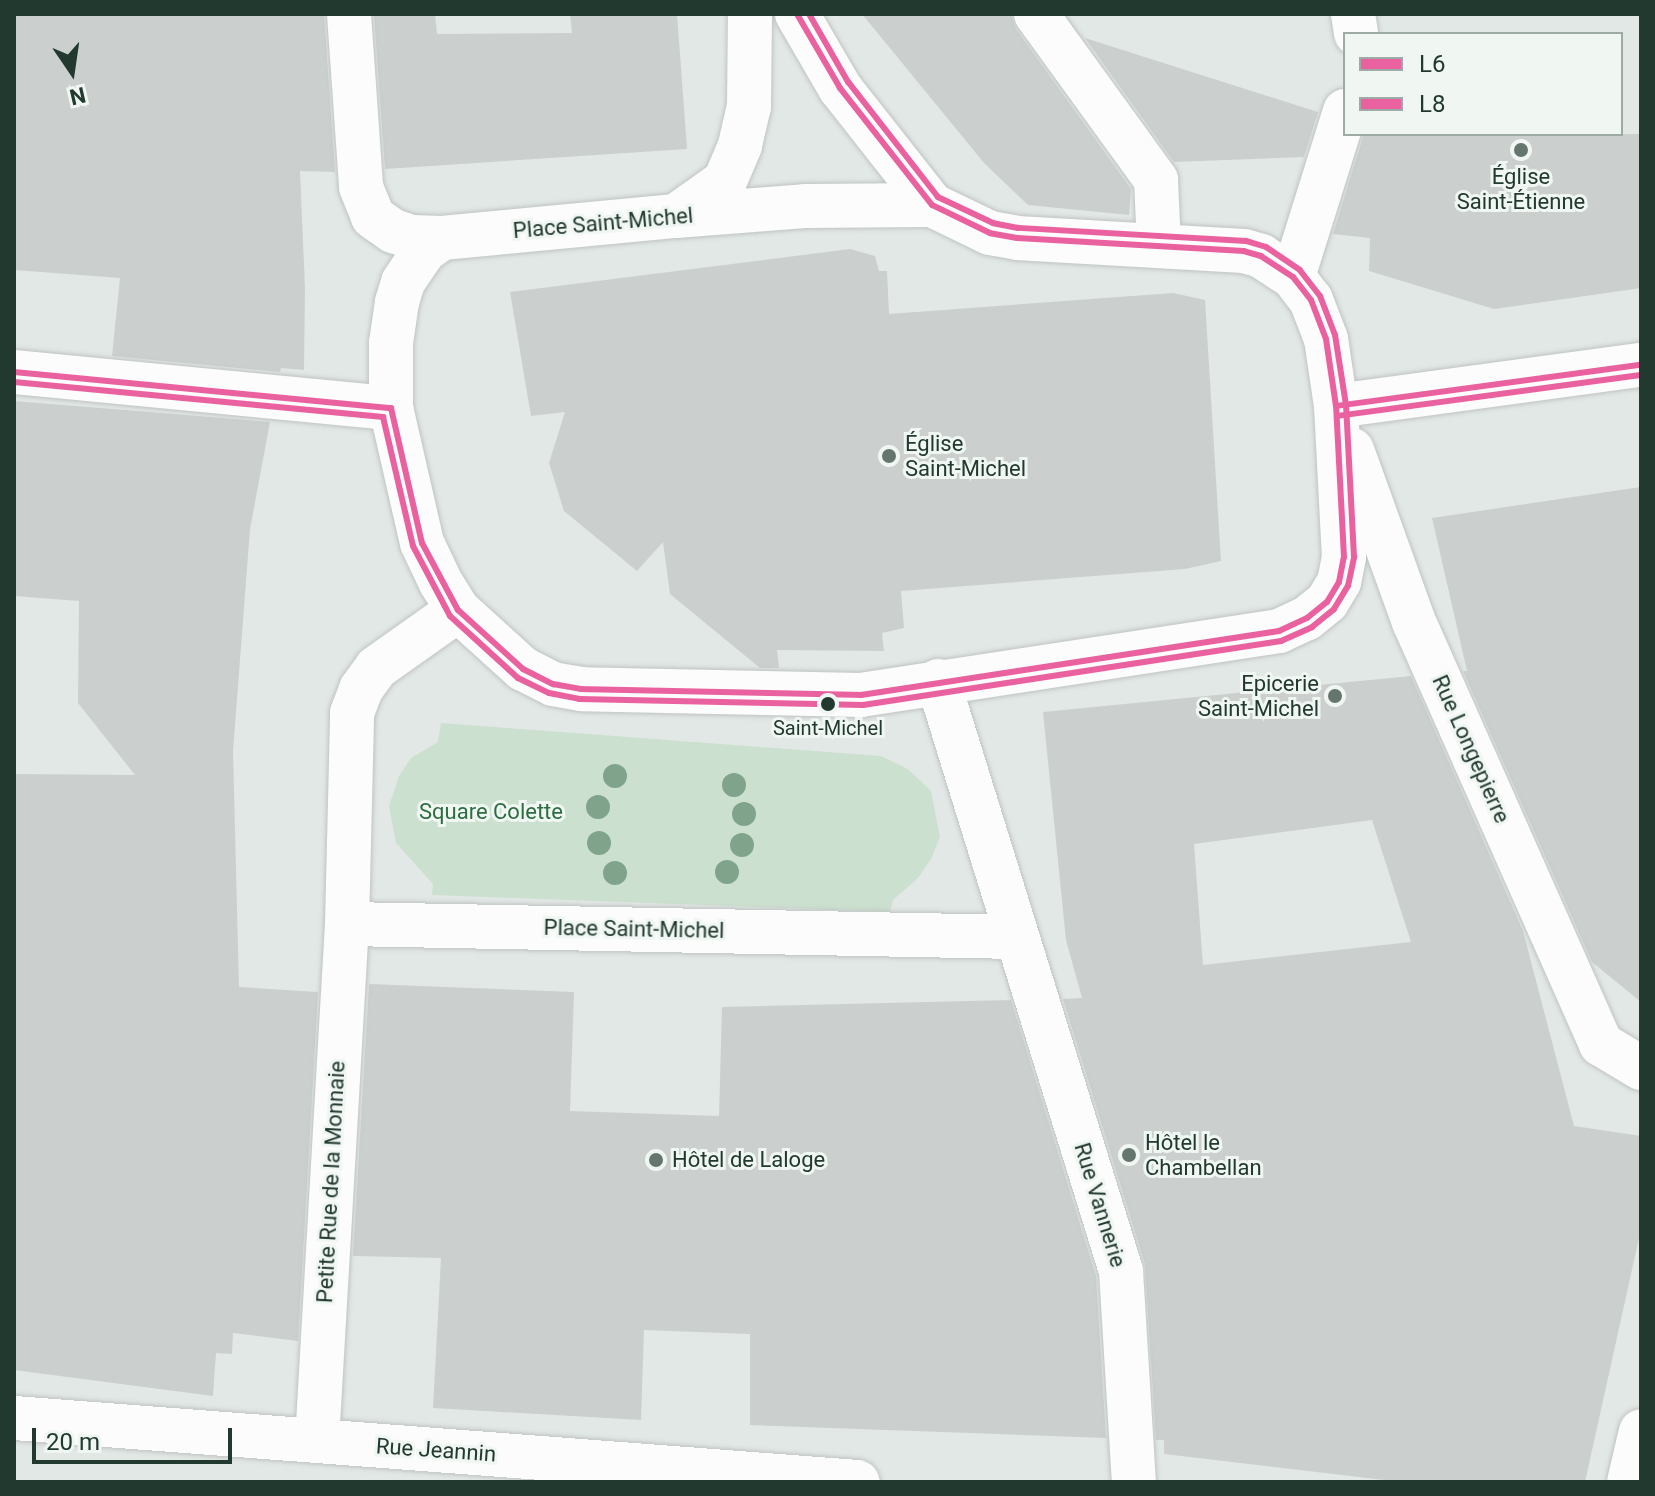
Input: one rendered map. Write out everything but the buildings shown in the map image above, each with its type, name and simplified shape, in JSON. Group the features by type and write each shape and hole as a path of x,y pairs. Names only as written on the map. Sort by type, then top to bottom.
{"street":[{"path":"349,14 361,187 373,217 393,231 412,237 442,238"},
{"path":"676,216 725,181 740,145 749,107 750,14"},
{"path":"797,14 848,99 932,205"},
{"path":"1036,14 1156,180 1159,245"},
{"path":"1293,277 1343,117"},
{"name":"Place Saint-Michel","path":"932,205 990,233 1017,238 1244,251 1261,256 1293,277 1311,300 1326,339 1336,406 1344,557 1339,582 1327,602 1307,618 1279,631 861,695 581,689 553,684 523,669 458,610 422,543 391,408 391,343 397,302 413,264 442,238 676,216 805,206 932,205"},
{"path":"1336,406 1641,365"},
{"path":"14,372 391,408"},
{"name":"Rue Longepierre","path":"1336,406 1414,622 1601,1044 1641,1068"},
{"path":"347,924 352,713 361,689 376,668 458,610"},
{"path":"938,681 1016,937"},
{"name":"Place Saint-Michel","path":"347,924 1016,937"},
{"name":"Petite Rue de la Monnaie","path":"317,1441 347,924"},
{"name":"Rue Vannerie","path":"1016,937 1121,1271 1134,1482"},
{"name":"Rue Jeannin","path":"14,1418 858,1482"},
{"path":"1629,1482 1641,1431"}],"green space":[{"name":"Square Colette","path":"441,723 881,756 908,769 931,791 940,837 931,859 918,878 893,900 890,912 432,895 433,884 396,843 389,806 399,776 411,758 438,742"}],"transit line":[{"name":"L6","path":"14,372 391,408 422,543 458,610 523,669 553,684 581,689 861,695 1279,631 1307,618 1327,602 1339,582 1344,557 1336,406 1326,339 1311,300 1293,277 1261,256 1244,251 1017,238 990,233 932,205 840,88 797,14"},
{"name":"L8","path":"14,382 383,417 413,546 450,616 518,678 549,693 579,699 863,705 1281,641 1312,627 1334,609 1348,586 1354,557 1346,405 1335,335 1320,296 1300,270 1266,247 1246,241 1018,228 993,223 938,197 848,82 809,14"},
{"name":"L6","path":"1336,406 1641,365"},
{"name":"L8","path":"1337,416 1641,375"}],"place":[{"name":"Église Saint-Étienne","path":"1521,150"},
{"name":"Église Saint-Michel","path":"889,456"},
{"name":"Epicerie Saint-Michel","path":"1335,696"},
{"name":"Saint-Michel","path":"828,704"},
{"name":"Hôtel le Chambellan","path":"1129,1155"},
{"name":"Hôtel de Laloge","path":"656,1160"}]}
